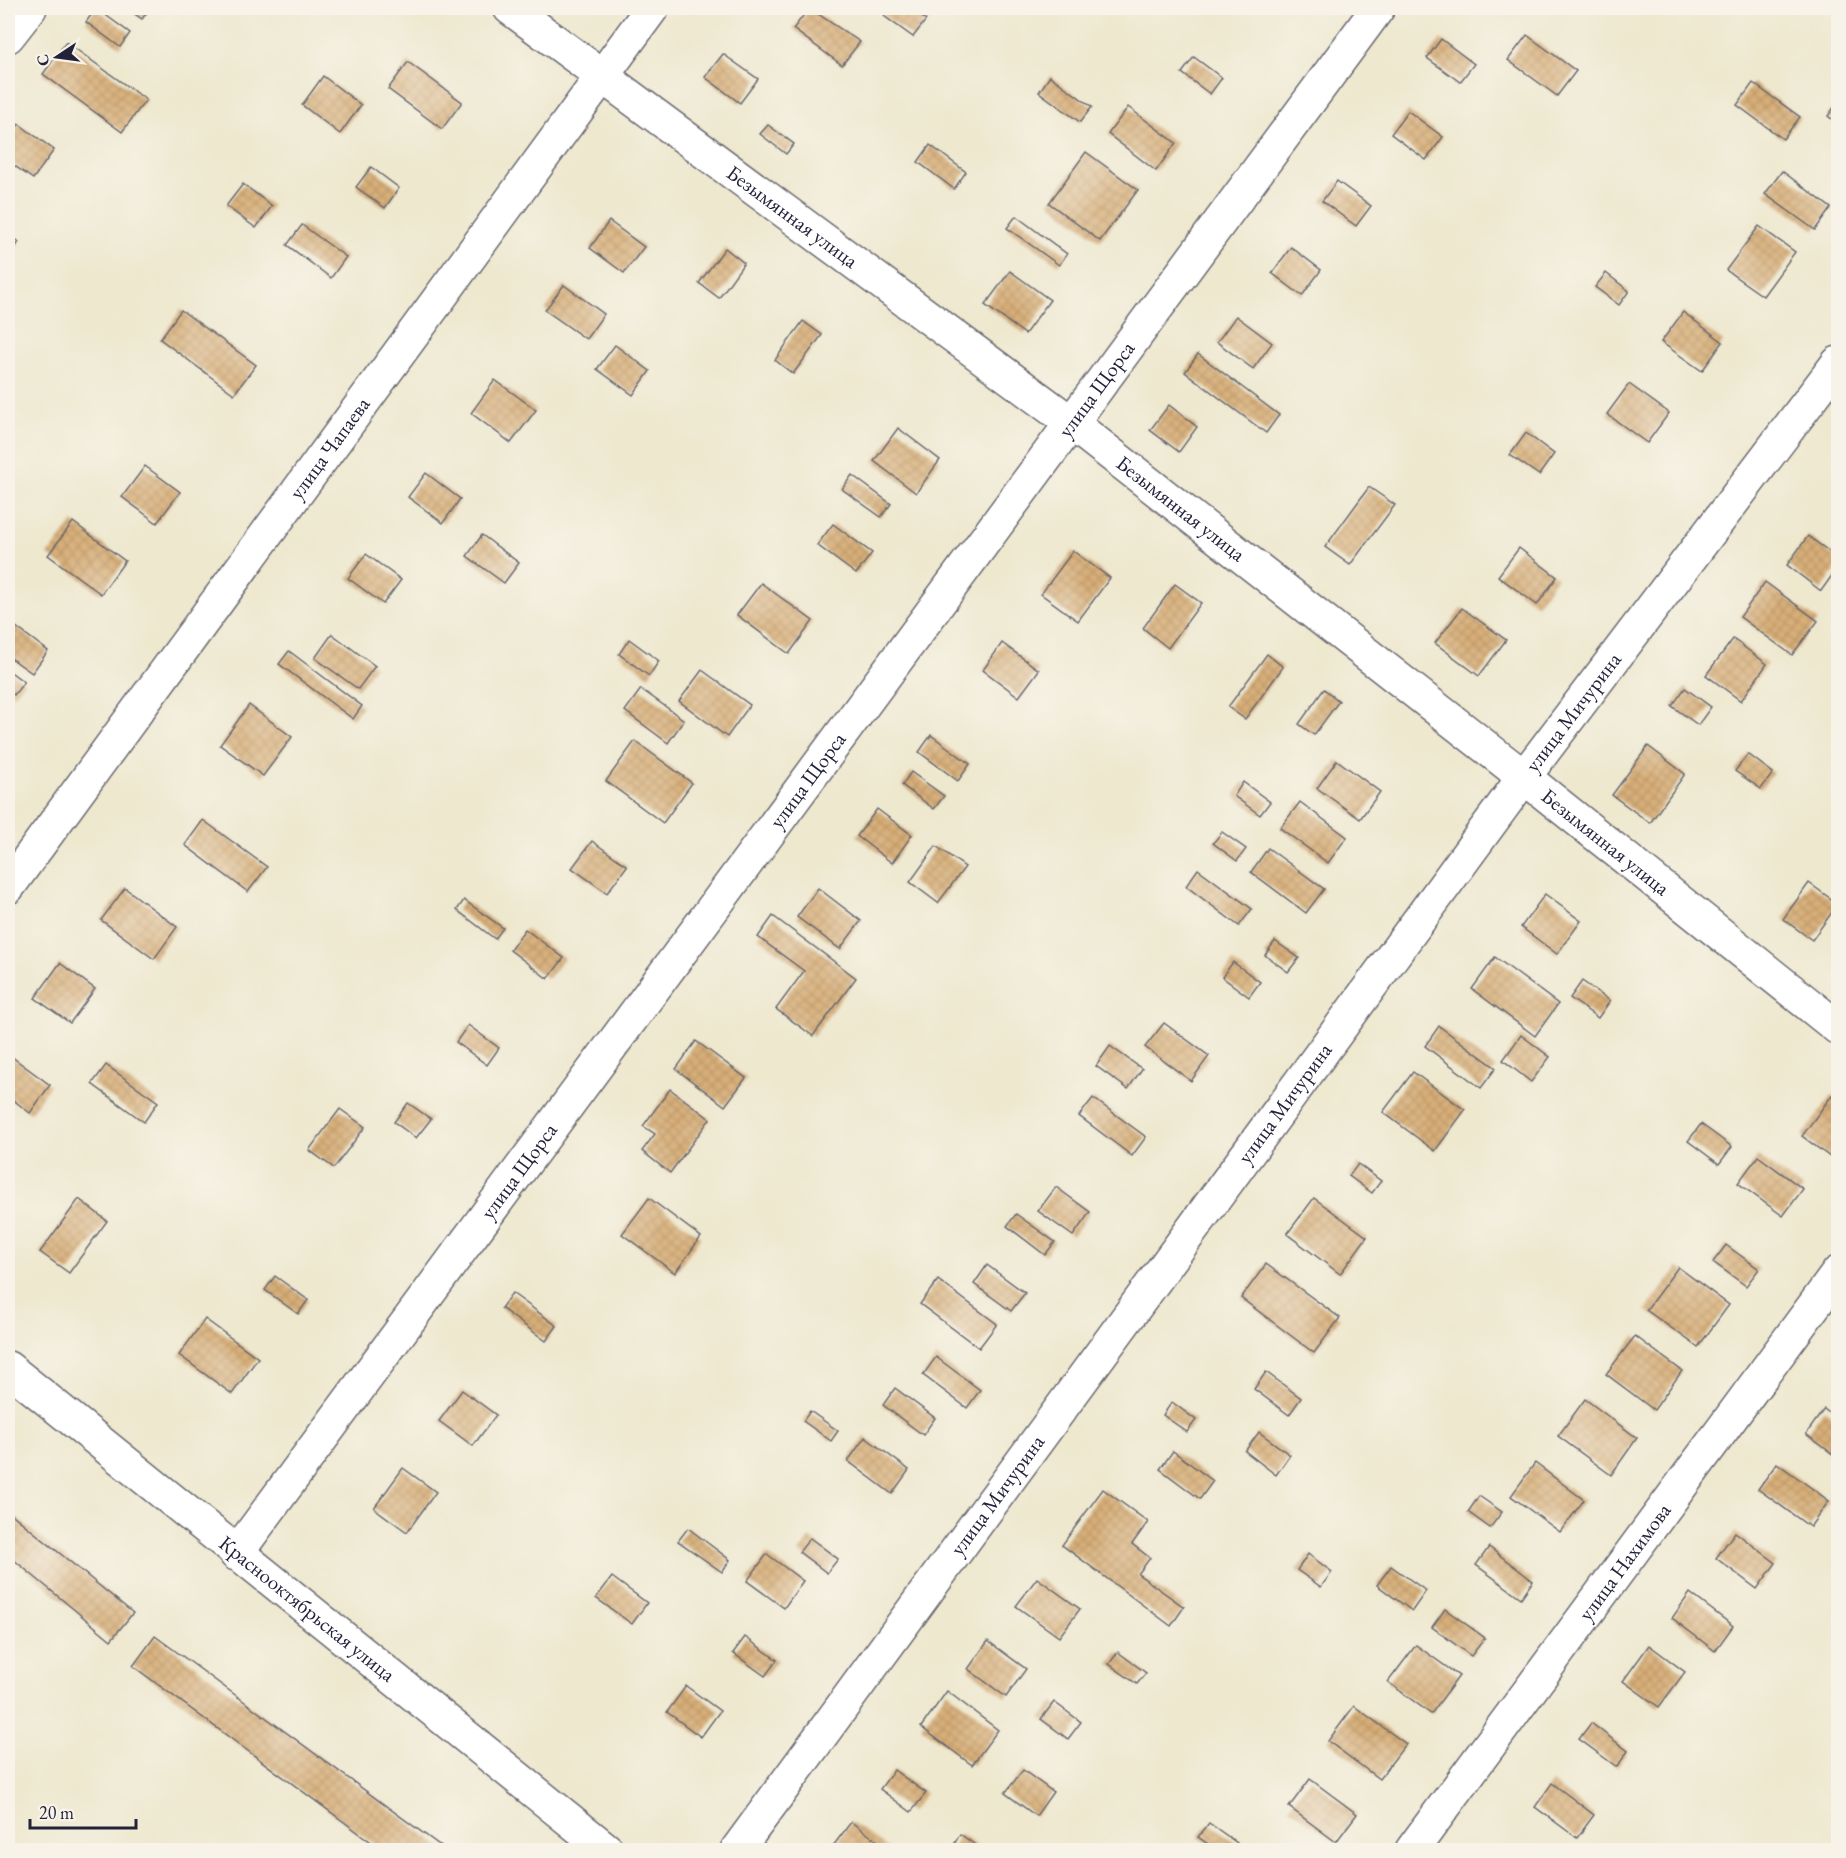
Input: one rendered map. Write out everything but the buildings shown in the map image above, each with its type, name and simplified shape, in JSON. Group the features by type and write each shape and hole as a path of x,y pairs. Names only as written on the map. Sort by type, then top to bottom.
{"street":[{"path":"8,36 30,8"},
{"name":"Безымянная улица","path":"510,8 1070,422 1524,777 1839,1028"},
{"name":"улица Чапаева","path":"8,887 601,74 652,8"},
{"name":"улица Щорса","path":"236,1554 1378,8"},
{"name":"улица Мичурина","path":"737,1851 1524,777 1839,363"},
{"name":"улица Нахимова","path":"1412,1851 1839,1272"},
{"name":"Краснооктябрьская улица","path":"8,1368 607,1851"}]}
